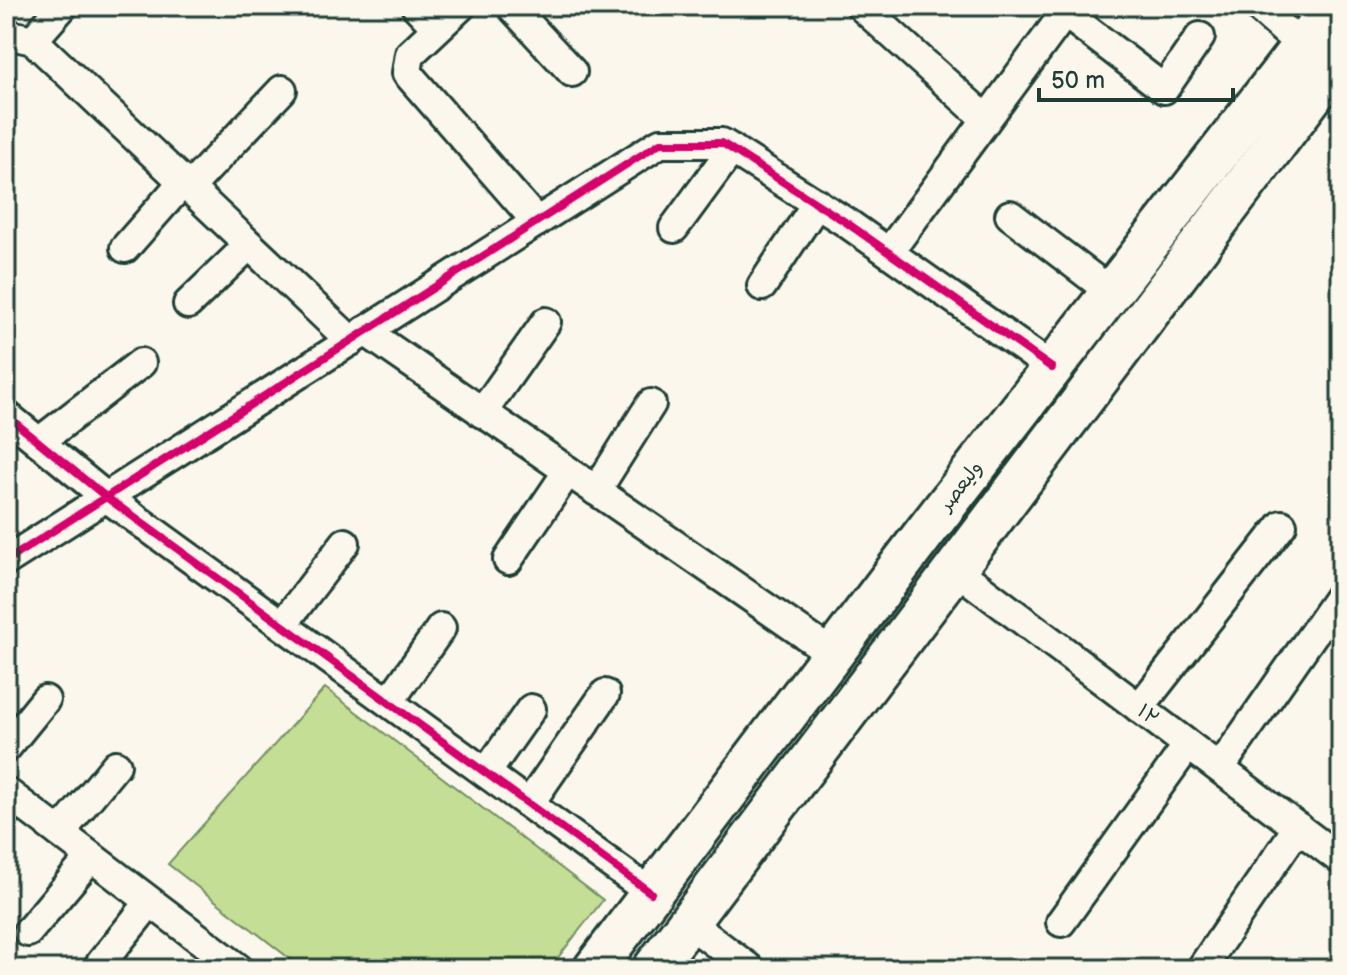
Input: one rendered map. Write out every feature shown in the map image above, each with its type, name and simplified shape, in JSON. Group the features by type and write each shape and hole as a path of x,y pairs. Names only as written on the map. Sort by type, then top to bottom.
{"main road":[{"name":"ولیعصر","path":"594,969 1052,368 1333,6"},
{"path":"653,969 1227,210 1337,72"},
{"path":"1195,185 1227,210"}],"street":[{"path":"63,6 20,37 249,245 358,336 482,413 833,654"},
{"path":"416,6 437,28"},
{"path":"461,6 410,54 407,73 537,222"},
{"path":"511,6 572,72"},
{"path":"861,6 986,119"},
{"path":"1257,6 1302,46"},
{"path":"889,252 1067,10 1164,89 1200,37"},
{"path":"125,248 282,90"},
{"path":"12,550 106,497 660,143 722,143 889,252 1052,368"},
{"path":"674,228 732,149"},
{"path":"762,286 817,203"},
{"path":"1010,215 1111,292"},
{"path":"188,304 249,245"},
{"path":"482,413 546,322"},
{"path":"39,442 141,363"},
{"path":"596,491 651,404"},
{"path":"6,415 106,497 651,893"},
{"path":"508,560 568,471"},
{"path":"1139,708 1282,525"},
{"path":"283,624 345,543"},
{"name":"۱۲","path":"955,569 1341,860"},
{"path":"1220,768 1341,594"},
{"path":"389,702 441,628"},
{"path":"529,804 605,694"},
{"path":"6,748 45,700"},
{"path":"486,773 531,709"},
{"path":"1061,922 1188,745"},
{"path":"60,833 116,765"},
{"path":"6,792 239,969"},
{"path":"1201,969 1298,827"},
{"path":"28,932 91,857"},
{"path":"101,963 150,902"},
{"path":"688,922 750,969"}],"green space":[{"path":"325,688 603,900 549,969 303,969 168,864"}],"cycle path":[{"path":"6,561 660,143 722,143 847,223 1052,368"},
{"path":"6,415 106,497 651,893"}]}
